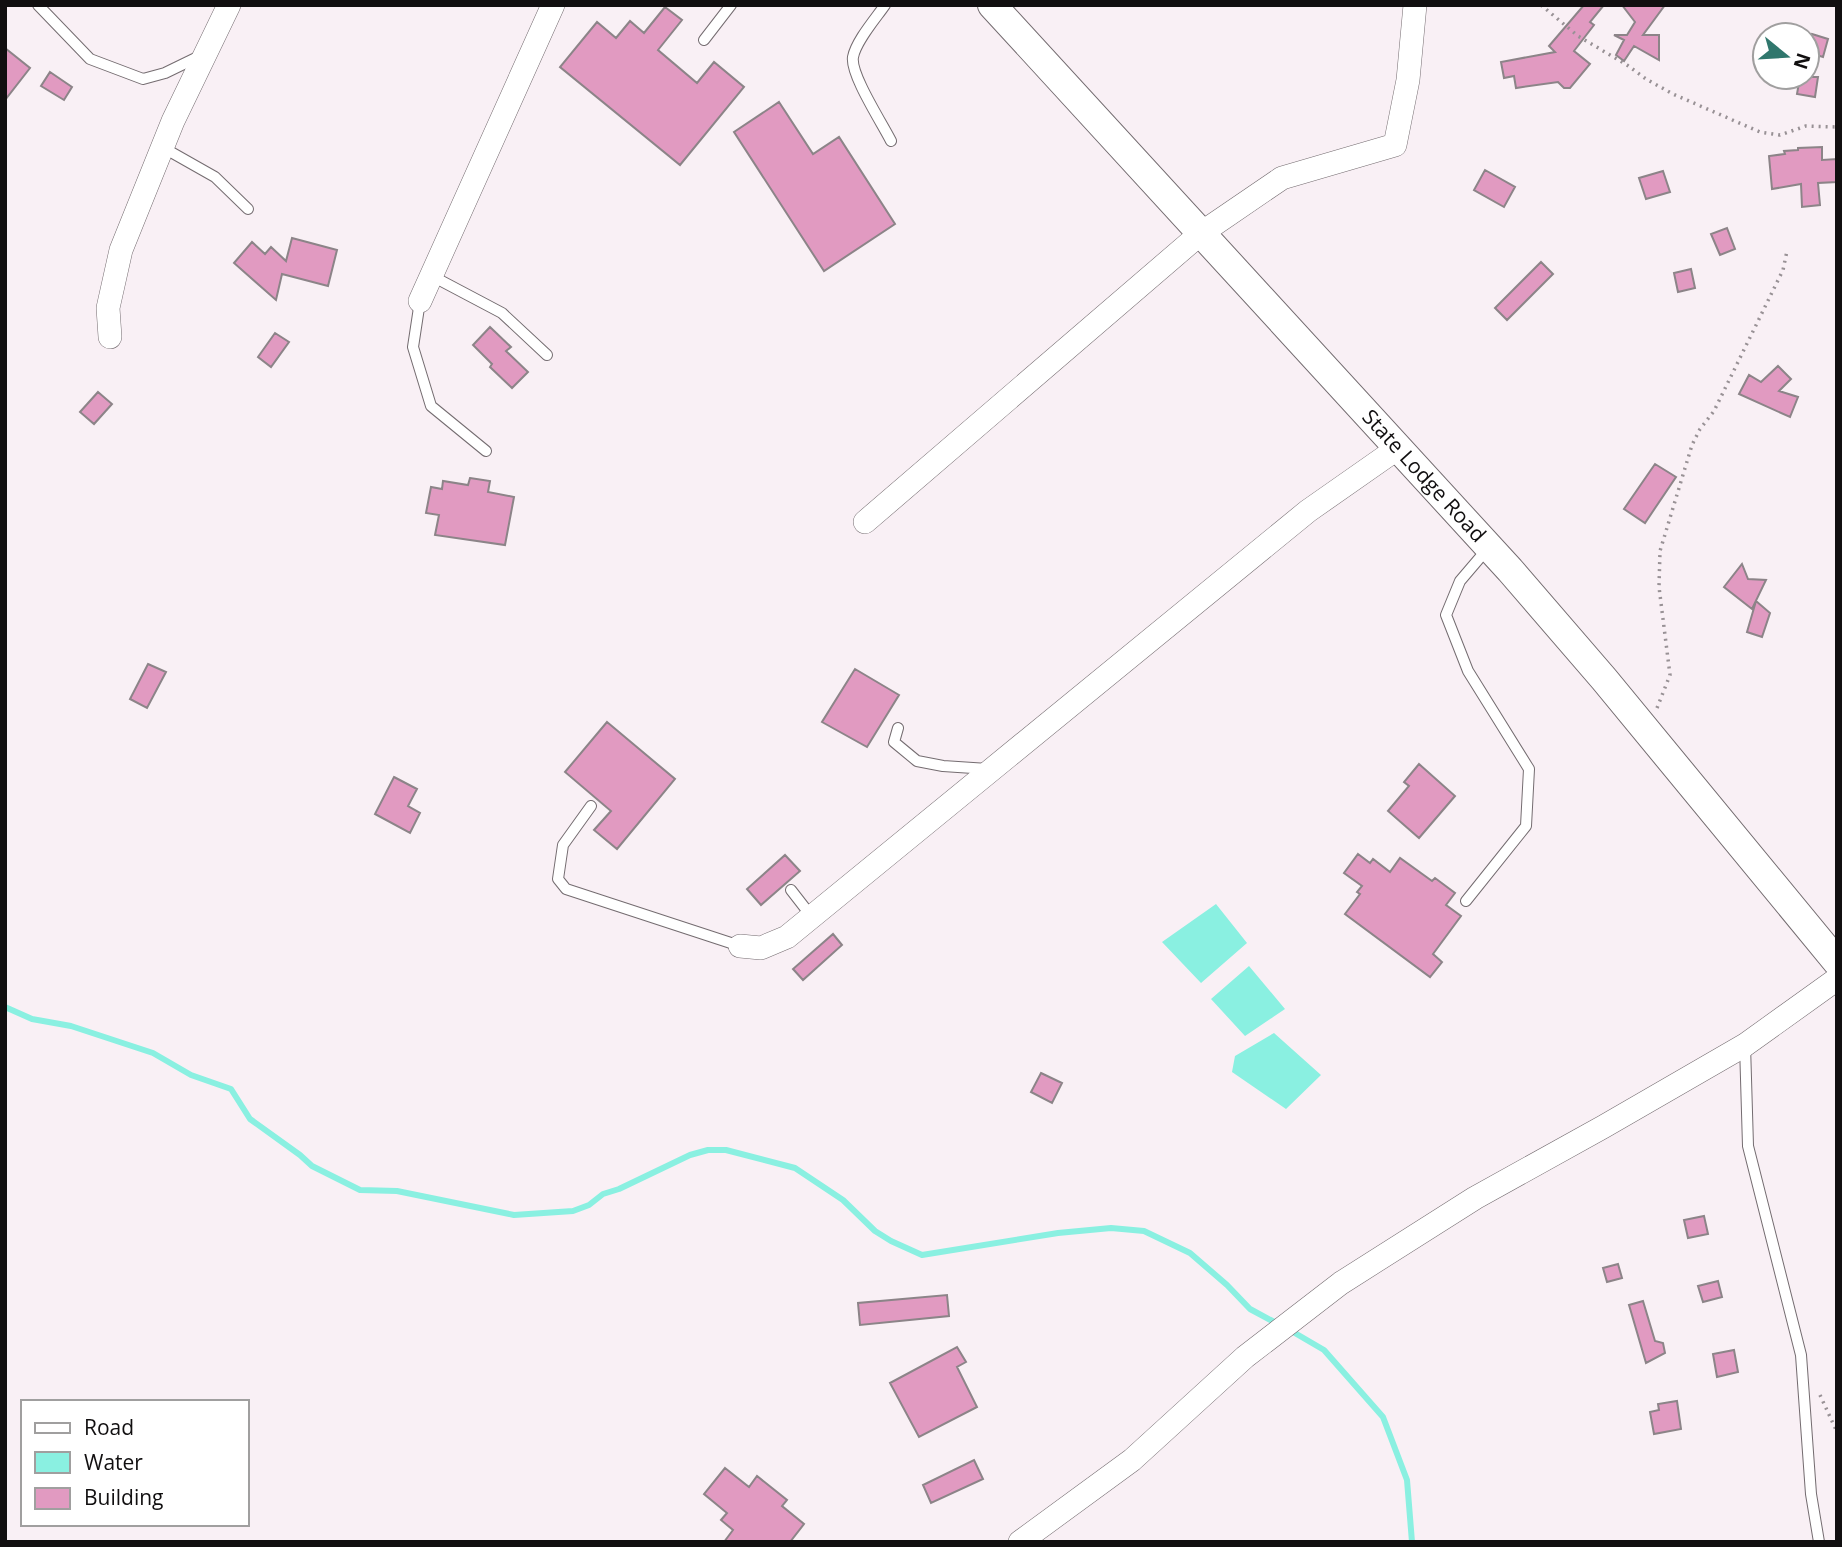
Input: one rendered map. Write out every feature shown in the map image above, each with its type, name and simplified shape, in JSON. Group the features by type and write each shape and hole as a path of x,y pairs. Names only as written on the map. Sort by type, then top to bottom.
{"street":[{"path":"110,337 108,308 121,250 162,147 229,5"},
{"path":"421,301 552,5"},
{"name":"State Lodge Road","path":"992,5 1489,547 1647,731 1837,962"},
{"path":"865,522 1200,234 1282,178 1395,145 1408,80 1415,5"},
{"path":"740,946 761,948 787,937 1308,511 1398,448"},
{"path":"1020,1542 1132,1460 1245,1357 1341,1283 1475,1198 1745,1045 1837,979"}],"lane":[{"path":"38,5 90,59 143,79 165,73 206,54"},
{"path":"704,40 732,5"},
{"path":"885,5 853,57 855,75 891,141"},
{"path":"162,147 215,177 248,209"},
{"path":"432,276 502,313 547,355"},
{"path":"421,301 413,346 431,406 486,451"},
{"path":"1466,901 1526,826 1529,769 1468,671 1446,615 1460,581 1489,547"},
{"path":"898,728 894,742 917,761 991,769"},
{"path":"591,806 563,845 558,879 566,889 740,946"},
{"path":"790,890 812,918"},
{"path":"1745,1045 1748,1146 1801,1355 1811,1494 1819,1542"}],"path":[{"path":"1541,5 1578,36 1628,65 1646,79 1673,94 1760,132 1780,135 1806,126 1837,127"},
{"path":"1647,731 1670,675 1659,587 1660,551 1692,444 1714,411 1783,270 1787,251"}],"water":[{"path":"1216,904 1247,943 1201,983 1162,942"},
{"path":"1249,966 1285,1009 1245,1036 1211,999"},
{"path":"1274,1033 1321,1075 1286,1109 1232,1072 1235,1056"}],"building":[{"path":"1584,5 1604,5 1590,22 1594,25 1574,51 1590,64 1570,88 1564,88 1558,82 1516,88 1514,76 1504,78 1501,62 1555,52 1549,46"},
{"path":"1622,5 1665,5 1643,35 1659,35 1659,60 1634,46 1624,61 1616,55 1624,40 1614,35 1627,35 1635,22"},
{"path":"665,7 682,20 658,50 697,83 714,62 744,87 680,165 560,67 597,22 616,38 630,21 644,33"},
{"path":"1821,37 1828,39 1821,56"},
{"path":"5,48 30,68 5,100"},
{"path":"50,72 72,87 64,100 41,86"},
{"path":"1798,91 1816,91 1815,97 1797,94"},
{"path":"779,102 813,154 839,137 895,224 824,271 734,132"},
{"path":"1822,147 1822,160 1837,159 1837,182 1818,183 1820,205 1802,207 1801,184 1772,189 1769,156 1785,154 1784,151 1798,148"},
{"path":"1485,170 1515,187 1504,207 1474,190"},
{"path":"1663,171 1670,192 1646,199 1639,178"},
{"path":"1727,228 1735,249 1720,255 1711,234"},
{"path":"292,238 337,250 328,286 282,274 276,300 234,263 252,242 265,254 271,247 286,261"},
{"path":"1541,262 1553,274 1507,320 1495,308"},
{"path":"1691,269 1695,288 1678,292 1674,273"},
{"path":"490,327 511,347 506,351 528,372 512,388 490,367 492,364 473,345"},
{"path":"275,333 289,342 271,367 258,357"},
{"path":"1778,366 1791,379 1779,391 1798,397 1790,417 1739,394 1749,375 1761,382"},
{"path":"98,392 112,404 94,424 80,412"},
{"path":"1655,464 1676,477 1645,523 1624,509"},
{"path":"470,478 490,481 488,492 514,497 505,545 435,535 439,515 426,513 431,487 442,489 443,481 468,485"},
{"path":"1742,564 1748,579 1766,580 1752,609 1724,587"},
{"path":"1756,601 1770,613 1762,637 1747,632"},
{"path":"148,664 166,672 147,708 130,699"},
{"path":"855,669 899,695 867,747 822,722"},
{"path":"607,722 675,779 617,849 594,830 611,811 565,772"},
{"path":"1419,764 1455,796 1419,838 1388,811 1409,786 1404,782"},
{"path":"394,777 417,789 408,806 420,813 410,833 375,814"},
{"path":"1358,854 1370,863 1373,859 1390,872 1400,858 1432,881 1435,878 1455,893 1446,905 1461,916 1433,954 1442,962 1430,977 1345,914 1360,894 1357,892 1362,886 1344,873"},
{"path":"785,855 800,871 761,905 747,889"},
{"path":"833,934 842,945 803,980 793,969"},
{"path":"1041,1073 1062,1083 1052,1103 1031,1092"},
{"path":"1704,1216 1708,1234 1688,1238 1684,1220"},
{"path":"1618,1264 1622,1278 1607,1282 1603,1268"},
{"path":"1718,1281 1722,1297 1703,1302 1698,1286"},
{"path":"947,1295 949,1316 860,1325 858,1303"},
{"path":"1643,1301 1655,1341 1663,1343 1665,1353 1646,1363 1629,1305"},
{"path":"957,1347 966,1362 957,1367 977,1407 919,1437 890,1383"},
{"path":"1734,1350 1738,1372 1717,1377 1713,1354"},
{"path":"1677,1401 1681,1429 1654,1434 1650,1412 1659,1410 1658,1404"},
{"path":"974,1460 983,1479 931,1503 923,1485"},
{"path":"725,1468 749,1487 757,1476 787,1500 782,1506 804,1524 790,1542 724,1542 733,1530 721,1520 727,1513 704,1494"}],"waterway":[{"path":"5,1007 32,1019 71,1026 153,1053 191,1075 231,1089 250,1119 312,1166 360,1190 397,1191 514,1215 573,1211 589,1205 603,1194 690,1155 708,1150 726,1150 795,1168 843,1200 875,1231 922,1255 1058,1233 1111,1228 1144,1231 1190,1253 1250,1309 1278,1324"},
{"path":"1288,1329 1324,1350 1383,1417 1407,1480 1412,1542"}]}
